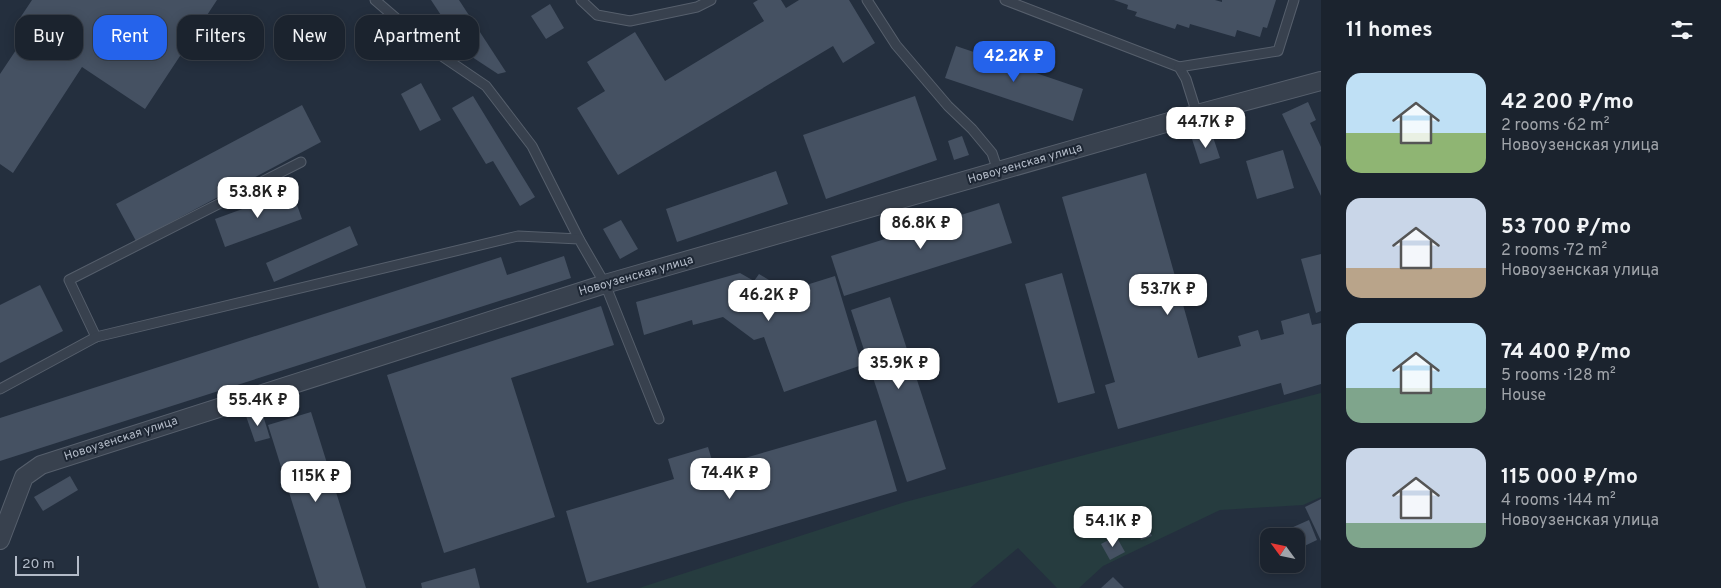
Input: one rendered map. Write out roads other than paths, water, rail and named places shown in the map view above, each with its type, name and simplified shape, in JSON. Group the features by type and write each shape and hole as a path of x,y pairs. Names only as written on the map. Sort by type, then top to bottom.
{"street":[{"name":"Новоузенская улица","path":"0,540 24,477 41,465 606,284 1321,80"}],"lane":[{"path":"375,0 433,50 486,86 532,146 579,239 606,284 659,419"},
{"path":"581,0 597,15 630,20 697,8 711,0"},
{"path":"867,0 896,45 948,106 992,152 998,172"},
{"path":"1005,0 1179,67 1278,52 1294,0"},
{"path":"1179,67 1186,79 1198,114"},
{"path":"96,337 69,280 302,162"},
{"path":"0,389 96,337 518,236 579,239"}]}
